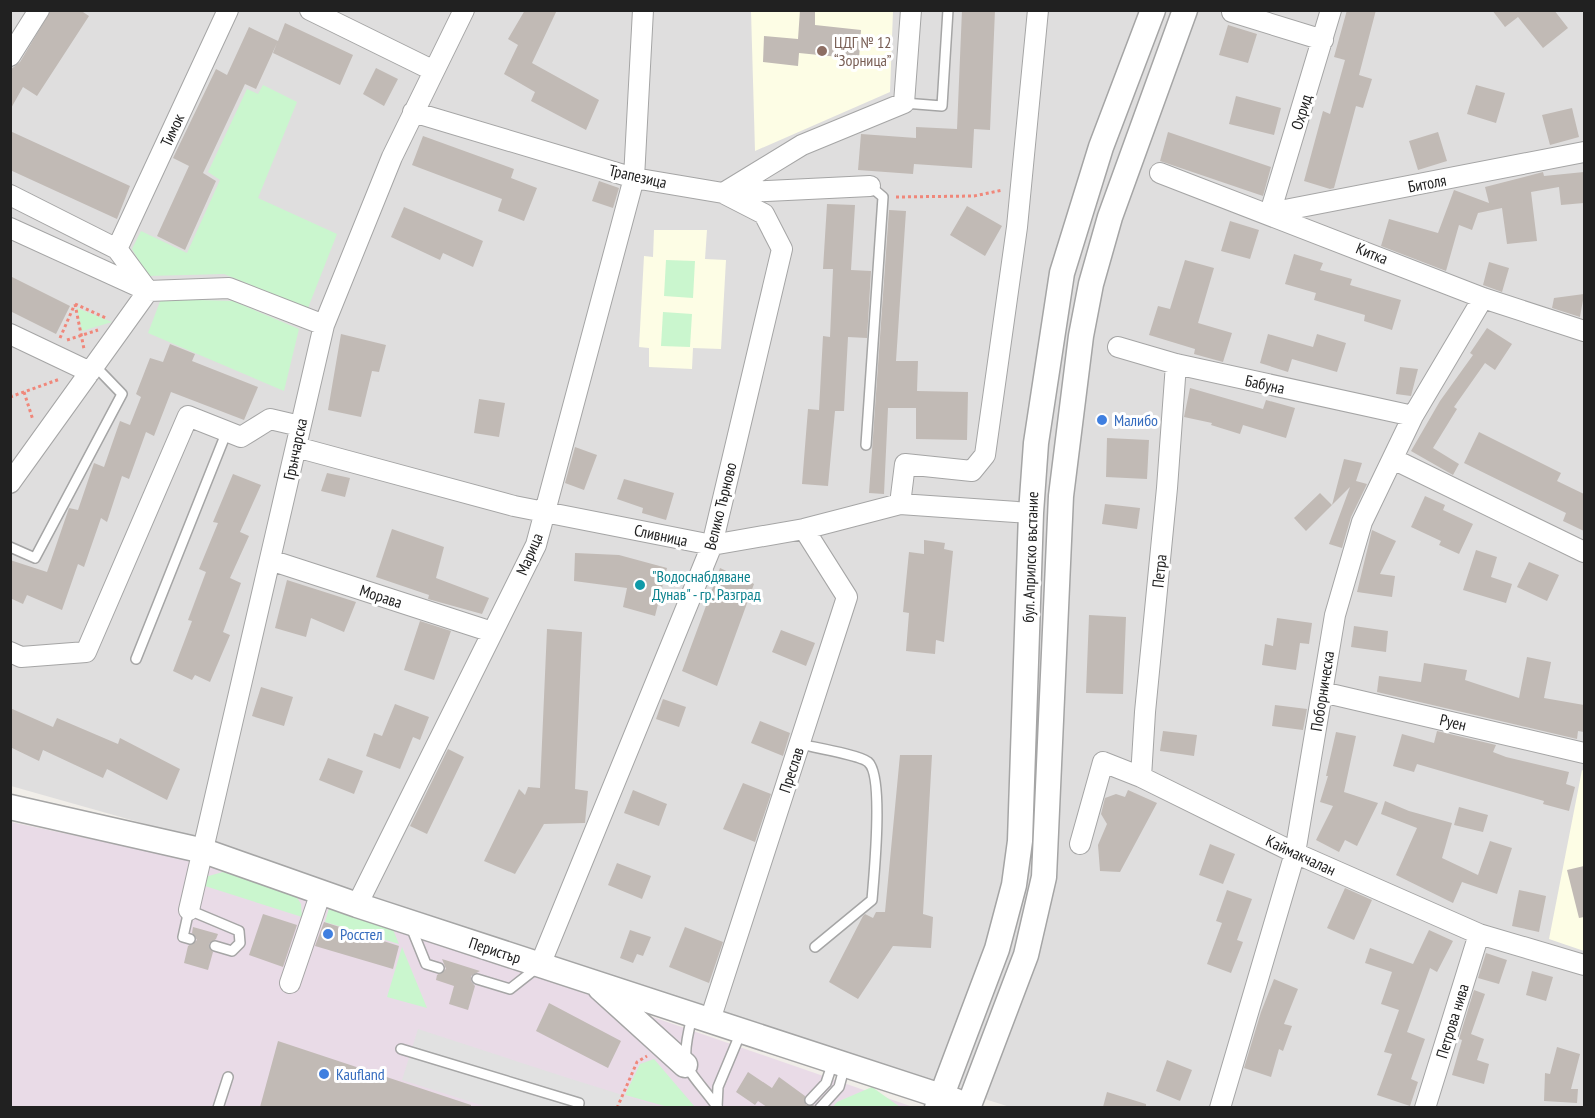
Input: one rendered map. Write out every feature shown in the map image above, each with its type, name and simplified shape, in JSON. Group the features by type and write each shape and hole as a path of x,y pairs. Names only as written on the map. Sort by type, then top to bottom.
{"street":[{"path":"10,56 39,10"},
{"name":"Тимок","path":"117,249 228,10"},
{"path":"310,10 432,70"},
{"name":"Марица","path":"357,905 536,545 634,178 643,10"},
{"path":"723,193 802,145 904,103 911,10"},
{"path":"900,504 905,464 972,471 985,455 1021,185 1038,10"},
{"name":"бул. Априлско въстание","path":"939,1102 997,949 1014,885 1020,841 1030,513 1036,443 1062,273 1101,147 1153,10"},
{"name":"бул. Априлско въстание","path":"971,1107 1026,955 1044,877 1061,496 1080,336 1091,284 1110,217 1185,10"},
{"name":"Охрид","path":"1270,213 1331,10"},
{"name":"Грънчарска","path":"189,910 324,325 392,157 459,12"},
{"path":"1232,12 1323,40"},
{"name":"Трапезица","path":"413,112 634,178 723,193 876,191"},
{"name":"Битоля","path":"1270,213 1584,152"},
{"name":"Китка","path":"1160,173 1270,213 1483,298 1584,331"},
{"name":"Велико Търново","path":"540,965 712,545 782,249 764,214 723,193"},
{"path":"10,195 117,249 148,291"},
{"path":"10,228 148,291 229,288 324,325"},
{"path":"10,483 93,369 122,321 148,291"},
{"name":"Поборническа","path":"1220,1107 1294,853 1335,615 1359,532 1413,416 1483,298"},
{"path":"10,334 93,369"},
{"name":"Бабуна","path":"1118,347 1176,364 1413,416"},
{"name":"Петра","path":"1141,777 1176,364"},
{"path":"10,652 21,657 86,652 188,416 241,437 270,419 300,426"},
{"name":"Сливница","path":"296,447 514,506 712,545 804,529 900,504 1030,513"},
{"path":"1393,459 1584,552"},
{"name":"Преслав","path":"701,1018 800,744 847,597 804,529"},
{"name":"Морава","path":"270,560 492,632"},
{"name":"Руен","path":"1322,692 1584,753"},
{"name":"Каймакчалан","path":"1080,844 1103,762 1141,777 1294,853 1479,934 1584,965"},
{"name":"Перистър","path":"10,807 204,851 357,905 839,1063 939,1102 971,1107"},
{"path":"290,983 321,892"},
{"name":"Петрова нива","path":"1425,1107 1479,934"},
{"path":"593,983 685,1065"}],"lane":[{"path":"904,103 942,106 948,10"},
{"path":"866,446 876,191"},
{"path":"10,547 35,558 122,394 93,369"},
{"path":"136,659 227,431"},
{"path":"800,744 866,760 875,771 877,800 873,900 815,946"},
{"path":"190,939 183,937 189,910 239,931 240,943 232,951 214,946"},
{"path":"409,922 426,964 439,968"},
{"path":"477,979 510,989 540,965"},
{"path":"701,1018 685,1046 685,1065 717,1107"},
{"path":"717,1107 718,1087 742,1030"},
{"path":"401,1049 579,1103 578,1107"},
{"path":"810,1100 826,1083 839,1063"},
{"path":"820,1107 838,1087 839,1063"},
{"path":"218,1107 228,1077"}],"path":[{"path":"876,191 974,196 1021,185"},
{"path":"75,304 122,321"},
{"path":"75,304 57,344 122,321"},
{"path":"10,397 93,369 81,335 75,304"},
{"path":"24,392 40,442"},
{"path":"617,1107 638,1062 662,1044"}],"shaded area":[{"path":"11,11 1584,11 1584,1107 1010,1107 403,915 262,857 11,786"},
{"name":"ЦДГ № 12 “Зорница”","path":"751,11 893,11 890,92 755,151"},
{"path":"654,230 707,230 705,259 726,260 721,349 693,348 692,369 649,367 649,348 639,347 644,256 653,257"},
{"path":"1582,770 1584,771 1584,951 1549,939"},
{"path":"11,822 213,865 913,1107 11,1108"},
{"path":"418,1029 661,1107 487,1107 402,1080"}],"green space":[{"path":"263,85 297,102 258,198 337,234 308,308 224,274 148,276 132,249 141,231 187,253 220,180 208,172 247,89 258,94"},
{"path":"666,260 695,261 693,298 664,296"},
{"path":"161,299 233,301 299,329 284,391 148,333"},
{"path":"77,308 112,322 82,331"},
{"path":"663,312 692,314 690,347 661,346"},
{"path":"223,872 296,896 301,904 302,917 205,886 205,877"},
{"path":"340,905 391,925 399,944 325,922 329,908"},
{"path":"402,947 427,1008 387,997"},
{"path":"654,1059 695,1107 668,1107 625,1095 640,1064"},
{"path":"872,1087 900,1107 833,1107 837,1102"}],"building":[{"path":"51,10 80,10 89,16 37,96 23,87 10,110 10,70 20,62"},
{"path":"525,10 557,10 532,63 599,100 586,130 531,101 535,92 504,74 518,45 508,39"},
{"path":"800,10 815,10 815,25 861,30 859,59 799,53 798,66 763,62 764,36 798,39"},
{"path":"962,10 995,10 990,130 974,129 972,168 914,164 913,174 858,170 861,134 916,138 916,127 957,129"},
{"path":"1347,10 1376,10 1359,75 1372,79 1363,108 1356,106 1334,188 1330,189 1304,181 1323,111 1330,114 1345,60 1334,57"},
{"path":"1492,10 1554,10 1568,28 1543,48 1518,17 1505,27"},
{"path":"285,23 353,55 340,85 273,53 277,43 256,89 245,84 203,173 216,181 185,250 157,236 189,166 173,158 216,69 227,75 249,27 278,41"},
{"path":"1228,25 1257,34 1248,63 1219,55"},
{"path":"376,68 398,79 384,106 363,94"},
{"path":"1476,85 1505,93 1496,123 1467,114"},
{"path":"1236,96 1281,108 1274,135 1229,124"},
{"path":"1572,108 1579,137 1550,145 1542,115"},
{"path":"10,131 130,186 117,219 10,170"},
{"path":"1168,132 1271,167 1263,196 1160,161"},
{"path":"1438,132 1447,161 1418,170 1409,141"},
{"path":"423,136 514,169 511,178 537,188 524,221 498,211 502,199 412,165"},
{"path":"1543,172 1544,176 1584,172 1584,203 1561,205 1559,187 1531,192 1537,241 1507,244 1502,208 1478,213 1472,230 1459,225 1446,271 1381,246 1389,219 1438,233 1454,190 1489,203 1485,187"},
{"path":"599,181 619,188 613,208 592,201"},
{"path":"827,204 855,205 851,270 871,271 867,338 848,337 844,411 835,411 828,486 802,484 808,409 819,410 823,336 830,337 833,269 823,269"},
{"path":"967,206 1002,226 985,256 950,235"},
{"path":"404,207 483,241 473,267 443,253 440,260 391,237"},
{"path":"889,210 906,211 896,361 918,361 917,391 968,392 967,440 916,439 916,408 888,408 884,494 869,493"},
{"path":"1230,221 1259,230 1250,259 1221,251"},
{"path":"1294,254 1323,263 1320,270 1352,279 1350,285 1401,300 1392,330 1364,321 1365,315 1314,300 1316,293 1285,284"},
{"path":"1185,260 1214,268 1198,323 1232,333 1223,362 1194,354 1195,349 1149,335 1158,306 1170,309"},
{"path":"1489,262 1509,268 1502,292 1483,285"},
{"path":"10,276 70,306 56,334 10,311"},
{"path":"1584,294 1580,317 1552,308 1554,298"},
{"path":"1487,328 1512,344 1495,370 1485,363 1454,407 1457,409 1433,448 1459,464 1453,475 1411,451 1440,401 1473,355 1470,353"},
{"path":"341,334 386,345 379,372 372,371 361,417 328,410"},
{"path":"1268,334 1313,347 1317,334 1346,343 1337,372 1292,359 1288,372 1260,363"},
{"path":"170,344 195,354 192,361 258,387 244,420 171,392 154,436 146,432 129,479 122,476 107,522 101,518 84,567 78,564 62,610 27,595 23,604 10,598 10,560 47,572 69,508 78,510 94,463 104,467 120,421 130,425 141,397 136,394 150,358 163,362"},
{"path":"1400,367 1418,369 1411,396 1396,394"},
{"path":"1190,388 1263,409 1266,400 1295,408 1286,438 1243,425 1240,434 1211,425 1212,423 1184,417"},
{"path":"479,399 505,403 499,437 474,433"},
{"path":"1479,432 1561,473 1557,481 1584,494 1584,531 1563,521 1566,513 1464,463"},
{"path":"1107,438 1149,440 1147,479 1106,477"},
{"path":"575,447 597,455 584,490 565,483"},
{"path":"1344,459 1362,463 1356,481 1367,484 1351,517 1342,548 1329,544 1350,487 1332,505"},
{"path":"327,473 350,478 345,497 321,491"},
{"path":"233,474 261,485 240,532 249,536 230,578 241,583 223,632 230,635 210,682 195,675 192,680 173,671 192,621 188,620 206,572 199,569 218,523 213,522"},
{"path":"624,479 674,493 666,520 642,513 643,508 617,499"},
{"path":"1320,493 1332,505 1306,531 1294,518"},
{"path":"1425,496 1445,505 1443,510 1473,524 1459,554 1439,545 1441,541 1411,527"},
{"path":"1105,504 1140,508 1137,529 1102,524"},
{"path":"392,529 444,547 436,578 489,598 482,614 428,599 429,595 376,577"},
{"path":"1372,530 1396,541 1380,574 1395,576 1392,597 1357,592"},
{"path":"924,540 945,543 944,549 953,551 944,642 936,640 935,654 906,651 909,613 903,612 909,552 924,554"},
{"path":"1476,550 1497,557 1491,577 1512,584 1506,603 1463,590"},
{"name":"\"Водоснабдяване Дунав\" - гр. Разград","path":"575,553 619,555 667,568 655,616 623,607 627,588 574,581"},
{"path":"1529,562 1559,575 1547,601 1517,587"},
{"path":"720,568 754,584 717,686 682,671"},
{"path":"287,580 356,602 344,632 311,618 306,637 275,628"},
{"path":"1089,615 1126,617 1123,694 1086,693"},
{"path":"1277,618 1312,623 1309,644 1300,643 1296,670 1262,665 1265,644 1273,646"},
{"path":"420,621 451,631 434,680 404,670"},
{"path":"1354,626 1388,631 1386,652 1351,647"},
{"path":"547,629 582,632 575,789 588,791 585,823 544,824 515,874 484,861 519,789 525,795 528,787 540,788"},
{"path":"781,630 815,643 806,666 772,652"},
{"path":"1527,657 1551,662 1544,698 1584,705 1584,732 1578,731 1577,739 1377,692 1379,676 1421,682 1424,663 1467,670 1465,680 1519,698"},
{"path":"261,687 293,697 284,726 252,716"},
{"path":"663,699 686,707 679,727 656,719"},
{"path":"395,704 429,717 420,740 413,737 400,769 366,756 374,733 382,736"},
{"path":"1275,705 1307,709 1303,730 1272,726"},
{"path":"10,708 53,727 57,718 118,744 120,738 180,769 167,800 107,769 103,778 43,750 39,761 10,747"},
{"path":"760,721 790,733 783,756 751,743"},
{"path":"1163,731 1197,735 1194,756 1160,751"},
{"path":"1437,731 1496,745 1493,752 1506,757 1569,772 1566,784 1575,787 1569,811 1543,804 1544,801 1417,764 1414,772 1393,766 1402,734 1434,743"},
{"path":"1336,732 1356,736 1344,792 1378,803 1357,846 1345,840 1339,852 1316,840 1333,806 1320,802 1328,776 1326,776"},
{"path":"448,749 464,757 427,834 410,826"},
{"path":"900,755 932,755 923,914 933,917 931,948 893,946 858,999 829,982 863,916 865,914 873,918 876,912 885,912"},
{"path":"328,758 363,771 354,794 319,780"},
{"path":"743,783 771,794 755,842 723,829"},
{"path":"633,790 667,804 659,826 624,813"},
{"path":"1128,790 1157,803 1120,872 1100,871 1098,845 1107,824 1101,814 1105,798 1116,794 1125,797"},
{"path":"1385,801 1409,811 1452,823 1442,858 1478,875 1490,841 1512,848 1497,894 1462,882 1453,903 1396,875 1417,828 1381,814"},
{"path":"1459,807 1488,815 1483,832 1454,825"},
{"path":"1210,844 1235,854 1223,884 1199,875"},
{"path":"617,863 651,876 642,899 608,885"},
{"path":"1584,866 1584,917 1579,918 1567,870"},
{"path":"1345,888 1372,900 1354,940 1327,928"},
{"path":"1227,890 1252,899 1237,940 1243,942 1231,973 1207,964 1222,923 1216,921"},
{"path":"1519,890 1546,896 1539,932 1512,926"},
{"path":"263,914 297,925 283,967 249,955"},
{"path":"324,922 399,946 393,969 315,946"},
{"path":"193,927 218,934 216,939 209,944 213,952 208,970 184,963 188,946 197,940 192,933"},
{"path":"685,927 723,942 709,983 669,967"},
{"path":"630,930 651,937 643,956 637,954 633,963 620,958"},
{"path":"1429,930 1453,941 1437,972 1430,968 1407,1032 1425,1039 1411,1079 1418,1082 1410,1106 1377,1095 1392,1054 1384,1052 1399,1010 1381,1004 1392,972 1365,963 1370,948 1413,964"},
{"path":"1486,953 1507,960 1499,984 1478,978"},
{"path":"442,959 480,971 471,976 471,981 475,986 468,1010 449,1004 454,986 436,980 437,975 446,969"},
{"path":"1532,971 1553,977 1546,1001 1526,995"},
{"path":"1274,979 1298,989 1284,1024 1292,1026 1283,1051 1279,1049 1271,1077 1244,1068"},
{"path":"1474,990 1485,994 1471,1034 1484,1039 1477,1060 1489,1064 1484,1084 1452,1075 1462,1040 1459,1039"},
{"path":"549,1003 621,1041 608,1068 536,1031"},
{"name":"Kaufland","path":"278,1041 471,1105 471,1107 260,1107"},
{"path":"1557,1047 1580,1054 1571,1089 1578,1089 1577,1103 1544,1101 1545,1073 1550,1074"},
{"path":"1167,1060 1192,1070 1180,1101 1156,1091"},
{"path":"748,1072 772,1088 779,1077 805,1096 806,1105 814,1105 813,1107 767,1107 758,1101 755,1105 736,1092"},
{"path":"1107,1092 1146,1104 1146,1107 1103,1107"}],"place":[{"name":"ЦДГ № 12 “Зорница”","path":"822,51"},
{"name":"Малибо","path":"1102,420"},
{"name":"\"Водоснабдяване Дунав\" - гр. Разград","path":"640,585"},
{"name":"Росстел","path":"328,934"},
{"name":"Kaufland","path":"324,1074"}]}
